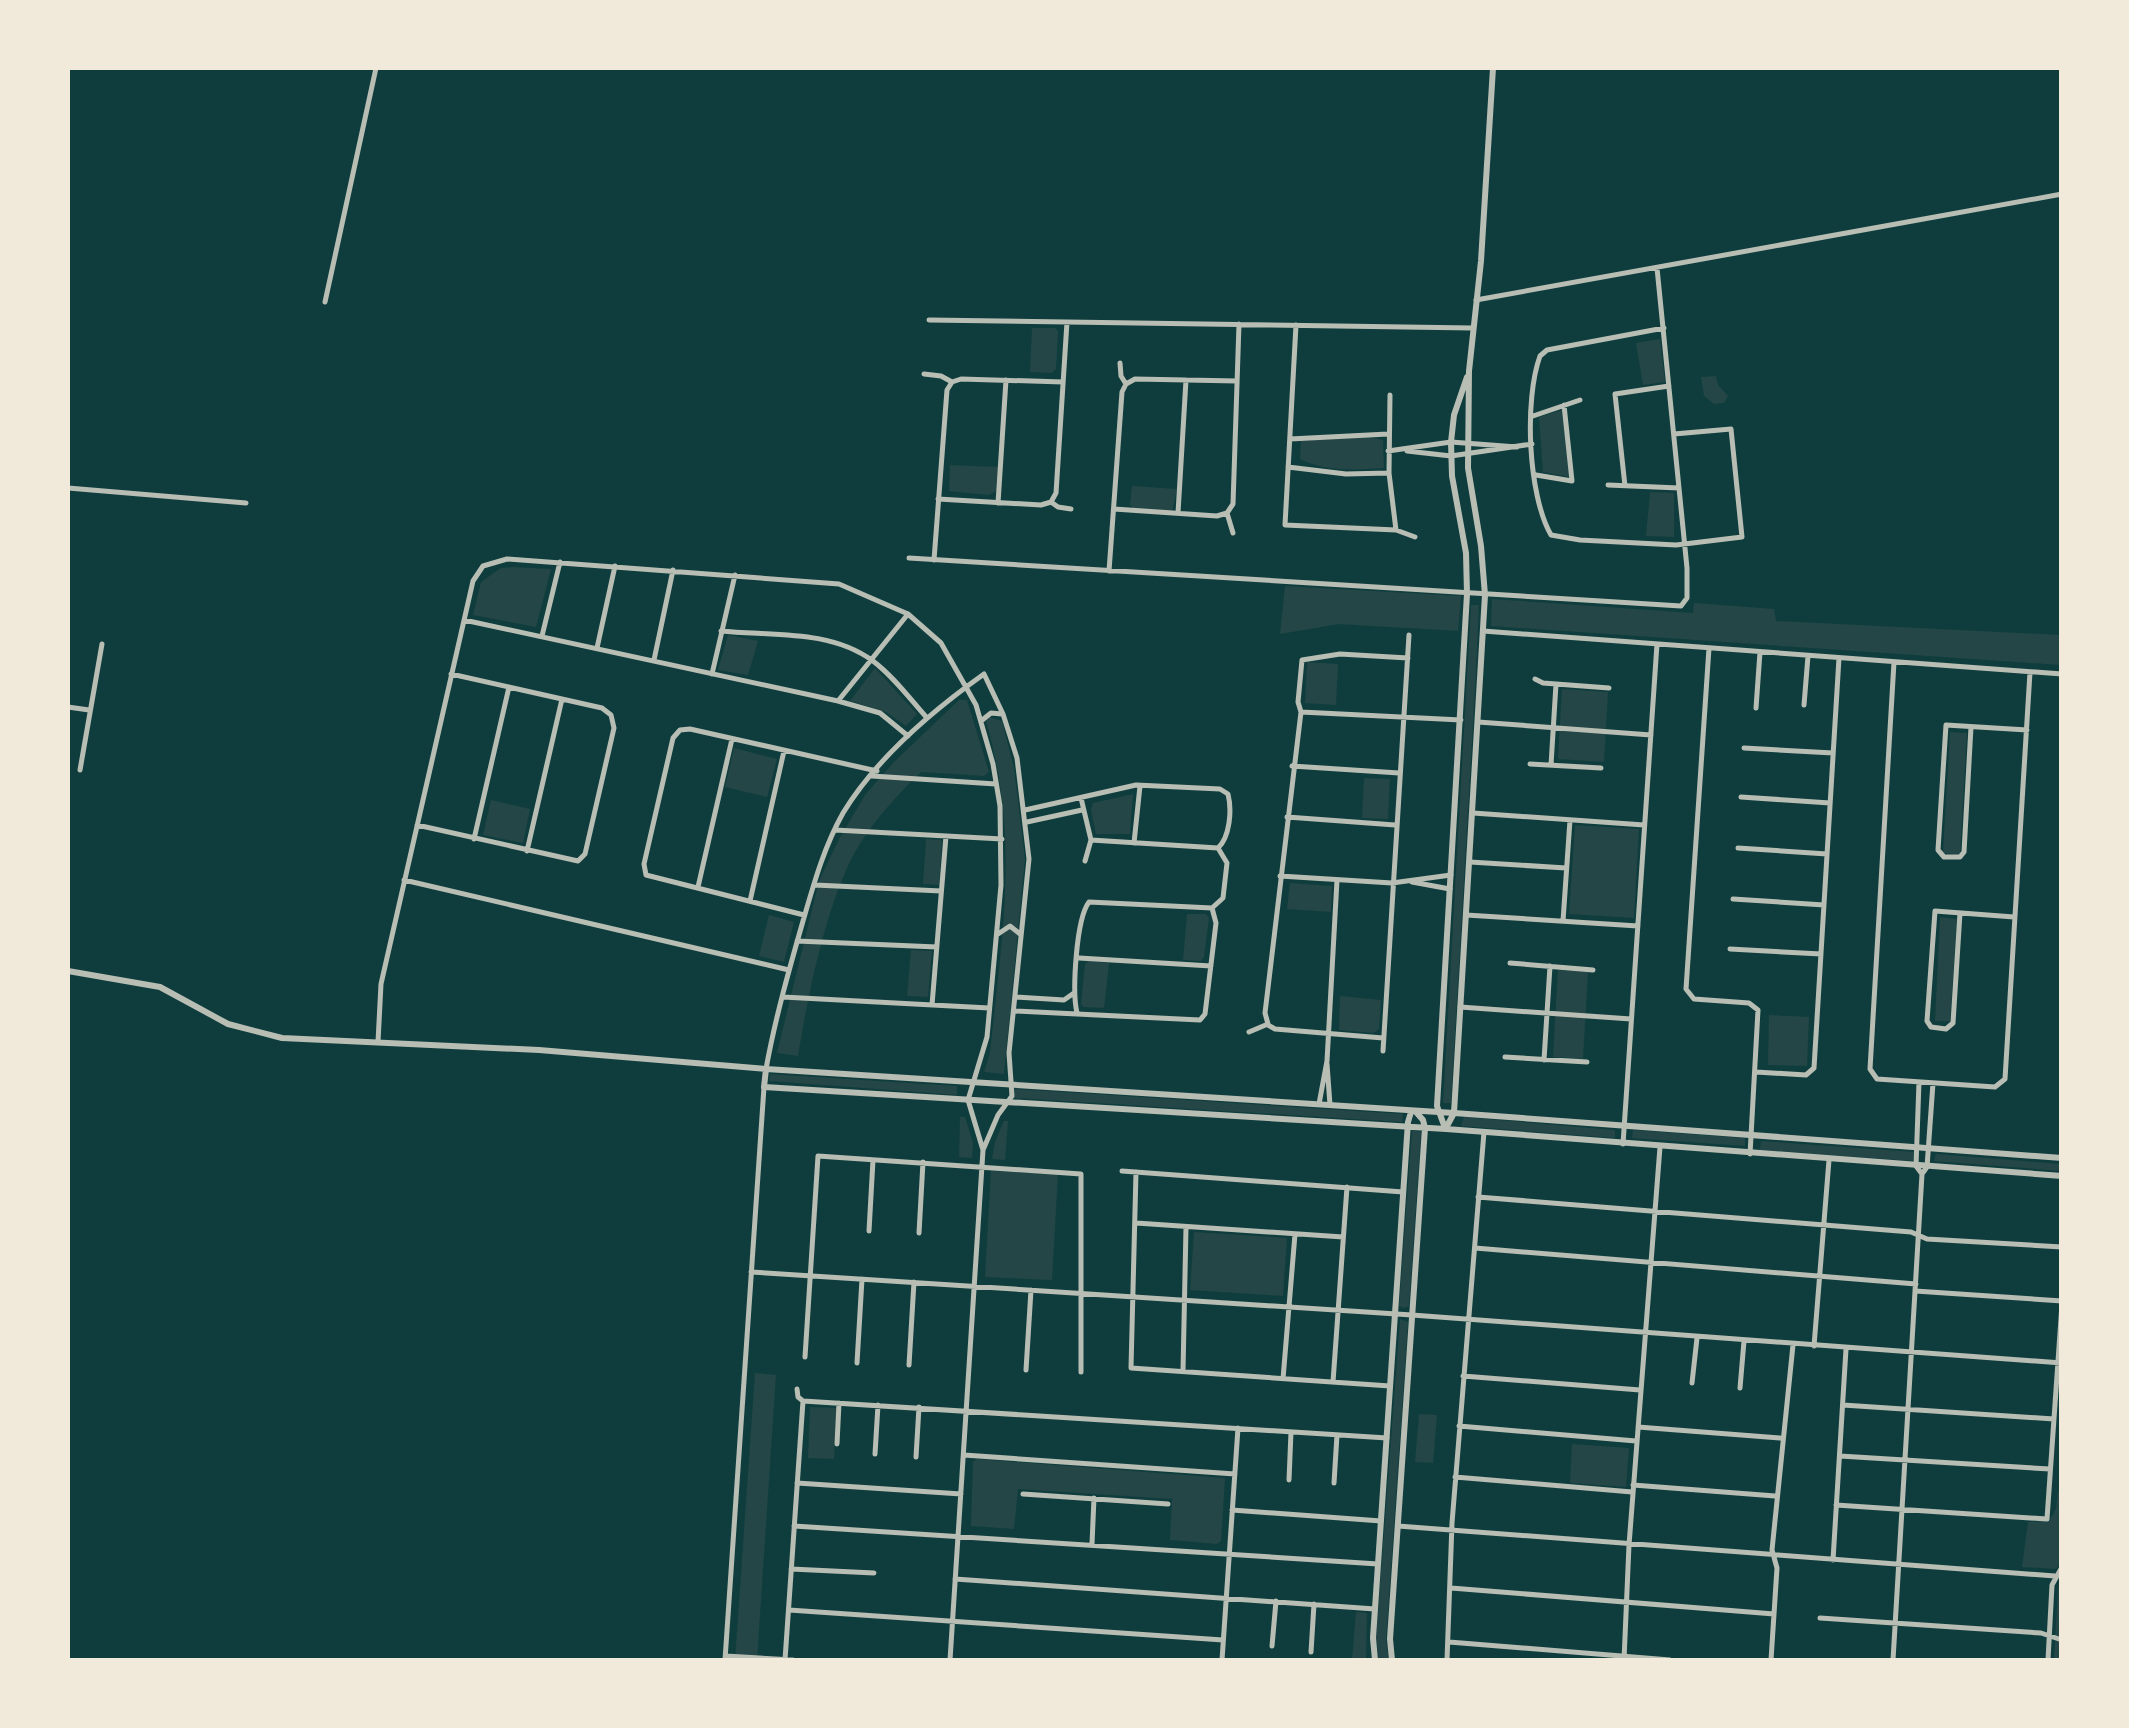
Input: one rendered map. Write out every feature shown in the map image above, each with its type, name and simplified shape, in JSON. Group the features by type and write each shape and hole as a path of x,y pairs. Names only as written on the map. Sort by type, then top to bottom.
{"street":[{"path":"325,302 376,68"},
{"path":"1446,1129 1454,1113 1485,595 1468,455 1469,371 1494,68"},
{"path":"1476,300 2062,194"},
{"path":"908,558 1683,605 1687,598 1684,545 1657,268"},
{"path":"929,320 1472,328"},
{"path":"938,498 1045,505 1052,502 1056,492 1067,322"},
{"path":"1114,509 1217,516 1227,513 1233,504 1239,324"},
{"path":"1296,325 1284,525 1396,530 1415,537"},
{"path":"1664,328 1547,350 1537,362 1532,444 1535,475 1549,531 1556,537 1684,545 1742,537 1730,429 1674,434"},
{"path":"1120,363 1126,384"},
{"path":"1446,1129 1438,1112 1468,594 1466,553 1450,456 1454,415 1469,371"},
{"path":"924,374 952,382"},
{"path":"998,502 1006,380"},
{"path":"1109,571 1122,392 1126,384 1135,380 1236,380"},
{"path":"1178,514 1186,380"},
{"path":"934,560 947,390 952,382 1063,382"},
{"path":"1624,486 1615,394 1669,386"},
{"path":"1390,395 1388,451 1396,530"},
{"path":"1532,416 1580,400"},
{"path":"1535,475 1572,481 1564,406"},
{"path":"1290,439 1388,434"},
{"path":"1388,451 1451,442 1516,446"},
{"path":"1404,450 1450,456 1532,444"},
{"path":"1288,467 1346,474 1389,473"},
{"path":"1608,485 1679,488"},
{"path":"68,488 246,503"},
{"path":"1052,502 1071,509"},
{"path":"1227,513 1232,533"},
{"path":"378,1042 381,984 416,825 472,581 483,566 506,558 840,584 908,614 941,643 967,686 981,721 996,784 1002,839 998,934 985,1048 968,1100 982,1150 982,1166 950,1660"},
{"path":"542,636 560,562"},
{"path":"597,648 615,566"},
{"path":"654,661 673,570"},
{"path":"712,674 735,575"},
{"path":"838,701 908,614"},
{"path":"464,620 838,701 880,714 908,736"},
{"path":"721,630 814,638 842,646 872,660 927,718"},
{"path":"1483,631 2062,674"},
{"path":"1383,1051 1409,635"},
{"path":"80,770 102,644"},
{"path":"1623,1144 1657,644"},
{"path":"1709,648 1686,989 1694,998 1756,1007 1759,1016 1750,1154"},
{"path":"1756,708 1760,652"},
{"path":"1384,1038 1275,1029 1268,1024 1265,1013 1301,712 1298,702 1302,660 1340,654 1408,658"},
{"path":"1804,704 1808,656"},
{"path":"1755,1072 1803,1075 1812,1070 1839,658"},
{"path":"1894,662 1870,1069 1877,1079 1994,1087 2004,1082 2030,672"},
{"path":"416,825 572,862 585,854 614,728 612,715 602,708 451,674"},
{"path":"793,1660 725,1658 766,1070 788,970 834,830 874,773 908,736 984,674 1004,716 1017,758 1029,859 1009,1053 1010,1102 998,1116 982,1150"},
{"path":"1535,679 1610,688"},
{"path":"1463,684 1480,685"},
{"path":"1551,765 1556,684"},
{"path":"474,839 508,687"},
{"path":"527,851 562,699"},
{"path":"68,707 90,710"},
{"path":"1301,712 1461,720"},
{"path":"981,721 991,713 1004,716"},
{"path":"1478,722 1651,735"},
{"path":"1971,726 1964,852 1960,858 1944,857 1938,850 1946,725 1971,726 2026,730"},
{"path":"805,916 646,875 644,864 673,738 680,730 690,728 874,773 996,784"},
{"path":"697,888 732,738"},
{"path":"1744,748 1833,753"},
{"path":"750,902 784,752"},
{"path":"1530,764 1600,768"},
{"path":"1292,766 1399,773"},
{"path":"1025,810 1140,785 1220,789 1228,794 1230,802 1226,838 1218,848"},
{"path":"1134,843 1140,785"},
{"path":"1081,798 1091,840 1085,861"},
{"path":"1741,798 1830,804"},
{"path":"1026,822 1084,810"},
{"path":"1472,813 1644,825"},
{"path":"1287,817 1396,825"},
{"path":"1563,921 1570,820"},
{"path":"834,830 1002,839"},
{"path":"932,1005 946,836"},
{"path":"1091,840 1218,848"},
{"path":"1078,1014 1075,990 1083,911 1093,901 1212,908 1223,898 1227,863 1218,848"},
{"path":"1738,848 1827,854"},
{"path":"1469,862 1566,868"},
{"path":"1280,876 1392,883 1451,876"},
{"path":"404,880 788,970"},
{"path":"1330,1105 1327,1061 1338,880"},
{"path":"1410,882 1450,889"},
{"path":"814,884 942,891"},
{"path":"1733,899 1824,905"},
{"path":"1013,1011 1195,1022 1204,1017 1216,923 1212,908"},
{"path":"1960,914 1952,1024 1946,1029 1931,1028 1927,1021 1935,912 2015,918"},
{"path":"1466,915 1638,926"},
{"path":"998,934 1010,926 1021,936"},
{"path":"797,941 936,947"},
{"path":"1730,949 1821,954"},
{"path":"1078,958 1211,966"},
{"path":"1510,964 1593,970"},
{"path":"1544,1060 1550,966"},
{"path":"68,971 160,987 219,1019 258,1034 539,1050 766,1070 1454,1113 2062,1158"},
{"path":"1444,988 1461,989"},
{"path":"1014,998 1064,1000 1071,998 1075,990"},
{"path":"783,997 990,1008"},
{"path":"1460,1007 1631,1019"},
{"path":"1248,1032 1268,1024"},
{"path":"2062,1055 2062,1089"},
{"path":"1505,1057 1586,1062"},
{"path":"1318,1104 1327,1061"},
{"path":"1916,1166 1926,1082"},
{"path":"1893,1660 1919,1235 1929,1149 1926,1082"},
{"path":"764,1087 1446,1129 1916,1166 1924,1171 2062,1176"},
{"path":"1375,1660 1375,1609 1407,1127 1413,1111"},
{"path":"1392,1660 1390,1639 1425,1128 1413,1111"},
{"path":"1447,1660 1455,1477 1484,1132"},
{"path":"1624,1659 1628,1545 1660,1146"},
{"path":"805,1357 818,1156 1082,1174 1081,1372"},
{"path":"869,1231 873,1160"},
{"path":"1814,1346 1829,1160"},
{"path":"919,1233 923,1162"},
{"path":"1122,1171 1403,1192"},
{"path":"1136,1172 1131,1368 1390,1386"},
{"path":"1333,1382 1347,1188"},
{"path":"1478,1198 2062,1247"},
{"path":"1136,1223 1343,1237"},
{"path":"1182,1371 1186,1227"},
{"path":"1283,1378 1294,1234"},
{"path":"1474,1248 1820,1276 2062,1302 2047,1520 1836,1505"},
{"path":"750,1272 2060,1363"},
{"path":"857,1363 862,1279"},
{"path":"909,1365 914,1282"},
{"path":"1026,1370 1031,1290"},
{"path":"1692,1383 1696,1338"},
{"path":"1740,1388 1744,1341"},
{"path":"1771,1660 1776,1496 1781,1438 1786,1432 1792,1345"},
{"path":"1833,1560 1846,1349"},
{"path":"1464,1376 1641,1390"},
{"path":"797,1389 803,1400 1387,1438"},
{"path":"785,1660 803,1400"},
{"path":"837,1444 839,1402"},
{"path":"875,1454 878,1404"},
{"path":"1843,1405 2054,1419"},
{"path":"916,1457 919,1407"},
{"path":"1459,1426 1637,1441"},
{"path":"1638,1427 1781,1438"},
{"path":"1222,1660 1238,1428"},
{"path":"1289,1480 1291,1432"},
{"path":"1334,1483 1337,1435"},
{"path":"964,1455 1235,1474"},
{"path":"1840,1456 2050,1469"},
{"path":"1455,1477 1776,1496"},
{"path":"797,1483 961,1494"},
{"path":"1023,1494 1168,1504"},
{"path":"1092,1544 1094,1498"},
{"path":"1232,1510 1381,1521"},
{"path":"794,1526 1378,1564"},
{"path":"1398,1526 2055,1576"},
{"path":"2048,1660 2052,1585 2062,1567"},
{"path":"791,1569 874,1574"},
{"path":"955,1580 1375,1609"},
{"path":"2052,1585 2062,1586"},
{"path":"1451,1588 1774,1614"},
{"path":"1272,1646 1276,1601"},
{"path":"1310,1652 1314,1604"},
{"path":"788,1610 1224,1640"},
{"path":"1820,1618 2041,1632 2062,1640"},
{"path":"1448,1642 1670,1660"}],"shaded area":[{"path":"1032,328 1058,331 1056,369 1052,373 1030,372"},
{"path":"1660,339 1665,382 1643,385 1636,343"},
{"path":"1716,376 1728,396 1724,403 1714,404 1704,396 1701,377"},
{"path":"1562,410 1569,477 1543,472 1539,417"},
{"path":"1365,436 1383,440 1384,468 1330,468 1300,459 1301,441"},
{"path":"950,465 998,467 996,491 989,495 949,491"},
{"path":"1132,486 1177,489 1172,512 1133,509"},
{"path":"1650,492 1674,493 1674,537 1646,536"},
{"path":"501,568 551,569 536,627 473,615 481,582"},
{"path":"1285,586 1461,596 1458,631 1339,624 1280,634"},
{"path":"1492,599 1693,613 1694,603 1774,609 1776,621 2061,635 2061,665 1491,626"},
{"path":"1471,605 1479,605 1476,673 1451,1103 1443,1103"},
{"path":"728,635 758,641 748,675 718,670"},
{"path":"1307,662 1338,664 1336,705 1305,703"},
{"path":"875,668 917,714 906,726 886,712 850,701"},
{"path":"1562,689 1608,692 1604,762 1558,759"},
{"path":"959,700 967,700 989,772 984,776 921,772 874,823 849,863 829,916 798,1056 777,1053 819,881 839,839 865,795"},
{"path":"989,717 1002,721 1014,768 1025,859 1004,1074 984,1072 990,1053 1005,887 1003,806 986,721"},
{"path":"1950,732 1967,733 1960,855 1943,853"},
{"path":"734,748 777,759 767,797 725,787"},
{"path":"1364,778 1390,779 1388,819 1362,818"},
{"path":"1133,794 1130,834 1096,834 1093,803"},
{"path":"491,800 530,809 523,843 483,835"},
{"path":"1575,825 1639,829 1634,918 1569,914"},
{"path":"926,839 942,840 939,885 923,884"},
{"path":"1290,883 1332,886 1331,912 1287,909"},
{"path":"1187,914 1206,914 1209,918 1201,961 1183,960"},
{"path":"769,915 794,922 784,962 759,956"},
{"path":"1940,917 1957,919 1950,1021 1935,1021"},
{"path":"911,950 932,951 928,997 907,996"},
{"path":"1088,961 1109,963 1104,1008 1081,1004"},
{"path":"1558,970 1588,971 1583,1059 1553,1057"},
{"path":"1340,996 1381,1000 1379,1029 1373,1033 1339,1030"},
{"path":"1769,1015 1809,1017 1807,1066 1768,1065"},
{"path":"770,1074 957,1086 957,1095 769,1081"},
{"path":"1015,1089 1403,1114 1402,1122 1014,1098"},
{"path":"960,1117 965,1117 973,1143 972,1158 959,1157"},
{"path":"1464,1117 1615,1130 1615,1138 1461,1126"},
{"path":"1004,1121 1008,1121 1005,1160 992,1159 995,1142"},
{"path":"1412,1130 1421,1132 1409,1306 1404,1308 1399,1306"},
{"path":"1633,1130 1745,1138 1745,1146 1632,1138"},
{"path":"1761,1141 1915,1152 1913,1161 1760,1150"},
{"path":"1936,1154 2061,1164 2061,1171 1934,1161"},
{"path":"991,1171 1058,1174 1052,1280 985,1277"},
{"path":"1194,1232 1287,1238 1283,1296 1190,1290"},
{"path":"1400,1319 1408,1322 1386,1640 1389,1660 1379,1660 1376,1640"},
{"path":"755,1373 776,1375 757,1660 735,1660"},
{"path":"810,1407 837,1408 834,1459 808,1458"},
{"path":"1419,1414 1437,1415 1433,1463 1415,1462"},
{"path":"1572,1444 1629,1448 1626,1487 1570,1483"},
{"path":"977,1459 1225,1478 1221,1541 1217,1544 1170,1540 1172,1499 1018,1489 1014,1529 971,1526 973,1462"},
{"path":"2058,1491 2061,1562 2056,1569 2022,1567 2028,1522 2049,1521 2056,1509"},
{"path":"2061,1577 2061,1660 2054,1660 2058,1587"},
{"path":"1356,1612 1367,1613 1366,1660 1352,1660"}]}
